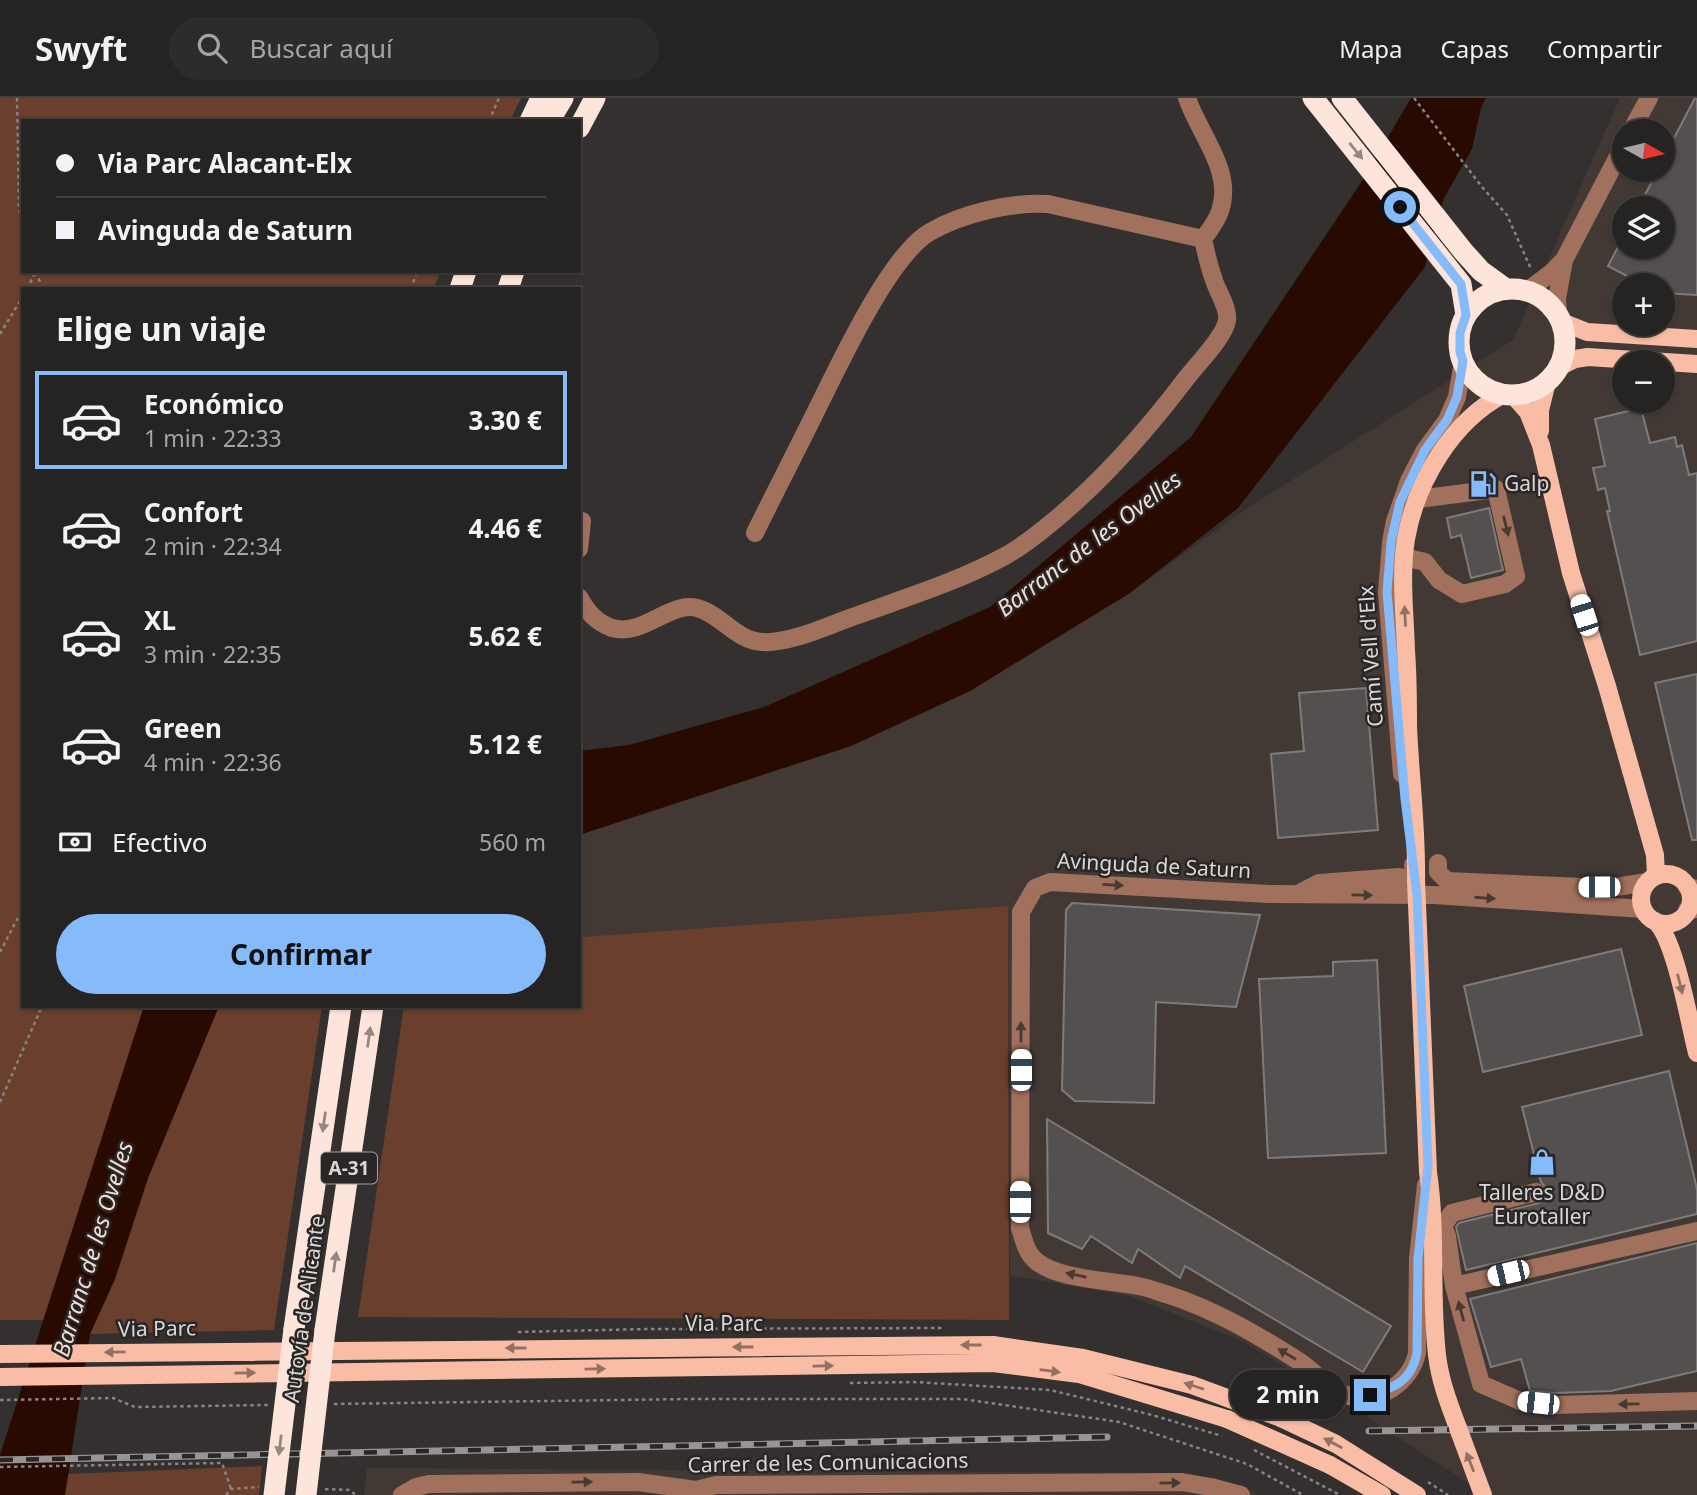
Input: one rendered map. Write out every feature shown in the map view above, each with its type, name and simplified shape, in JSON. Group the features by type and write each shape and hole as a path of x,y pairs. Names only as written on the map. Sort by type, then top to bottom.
{"highway":[{"path":"531,119 541,98"},
{"path":"550,119 563,98"},
{"path":"1313,98 1461,284 1466,315"},
{"path":"1342,98 1481,271 1544,299 1560,318 1565,337 1564,352 1553,374 1531,391 1509,395 1483,386 1475,379 1460,352 1460,333 1466,315 1483,298 1517,289"},
{"path":"581,124 595,99"},
{"name":"Autovía de Alicante","path":"274,1495 294,1329 341,1008"},
{"name":"Autovía de Alicante","path":"306,1495 326,1330 373,1008"}],"main road":[{"path":"1560,318 1587,332 1697,339"},
{"path":"1541,445 1540,410 1553,374 1575,359 1588,357 1697,364"},
{"path":"1509,395 1528,412 1541,445 1571,573 1607,686 1655,855 1657,878 1641,895 1649,915 1665,933 1672,952 1697,1053"},
{"name":"Camí Vell d'Elx","path":"1483,1495 1445,1394 1434,1324 1438,1226 1429,1173 1416,887 1417,847 1408,724 1403,582 1407,537 1419,499 1434,465 1457,431 1480,409 1509,395"},
{"path":"1649,915 1667,924 1692,910 1692,888 1682,880 1657,878"},
{"name":"Via Parc","path":"0,1354 993,1345 1083,1358 1192,1385 1281,1418 1336,1444 1418,1495"},
{"name":"Via Parc","path":"0,1377 993,1363 1079,1374 1227,1419 1330,1465 1382,1495"}],"street":[{"path":"581,601 598,623 621,630 641,626 679,609 697,608 720,620 738,634 760,642 784,640 960,578 1006,556 1029,541 1086,494 1158,415 1216,342 1227,320 1203,239 1220,213 1224,198 1223,181 1218,164 1187,98"},
{"path":"1637,119 1648,98"},
{"path":"1560,318 1557,298 1564,260 1612,168"},
{"path":"755,533 848,347 885,282 907,253 929,232 1013,203 1027,203 1048,204 1203,239"},
{"path":"1517,289 1551,273 1564,260"},
{"name":"Camí Vell d'Elx","path":"1416,887 1405,799 1387,592 1391,542 1395,521 1409,481 1425,450 1447,420 1457,397 1463,361"},
{"path":"1404,557 1425,562 1439,580 1462,594 1505,584 1516,576 1496,489 1419,499"},
{"path":"581,530 582,521"},
{"path":"1438,863 1438,872 1447,881 1561,895 1649,915"},
{"name":"Avinguda de Saturn","path":"1409,1375 1391,1390 1352,1397 1334,1390 1300,1361 1239,1325 1188,1301 1140,1286 1045,1268 1034,1260 1026,1248 1020,1228 1021,912 1035,888 1050,882 1297,894 1319,883 1399,877 1416,887"},
{"path":"1416,887 1561,895 1657,878"},
{"name":"Camí Vell d'Elx","path":"1409,1375 1415,1365 1417,1353 1418,1258 1429,1173"},
{"path":"1536,1192 1452,1213 1438,1226 1447,1236 1454,1286 1481,1384 1520,1401 1556,1405 1697,1401"},
{"path":"1454,1286 1697,1231"},
{"name":"Carrer de les Comunicacions","path":"409,1491 429,1484 638,1482 696,1492 716,1485 860,1490 1028,1490 1182,1482 1241,1495"}],"path":[{"path":"17,98 21,216"},
{"path":"490,119 499,98"},
{"path":"1414,98 1482,187 1507,215 1532,270 1517,289"},
{"path":"0,334 21,299"},
{"path":"0,952 21,912"},
{"path":"0,1102 41,1008"},
{"path":"846,1383 914,1382 1050,1390 1152,1415 1230,1438"},
{"path":"0,1400 113,1398 135,1407 272,1405"},
{"path":"327,1405 687,1399 963,1399 1119,1423 1247,1464 1303,1495"},
{"path":"1255,1451 1340,1495"},
{"path":"0,1466 222,1464 231,1489"},
{"path":"333,1490 349,1490 356,1495"}],"shaded area":[{"path":"0,98 521,98 511,119 21,119 21,273 440,273 434,287 21,287 21,1008 143,1008 44,1320 0,1320"},
{"path":"1620,98 1697,98 1697,1495 1487,1495 1244,1342 1130,1296 1010,1275 1008,906 583,938 581,834 851,746 970,691 1130,593 1237,515 1513,340"},
{"path":"1008,906 1009,1320 358,1317 404,1008 581,1008 581,921 584,937"},
{"path":"218,1008 322,1008 274,1330 90,1334 115,1279 148,1178"},
{"path":"262,1466 259,1495 65,1495 67,1474"},
{"path":"367,1468 1173,1473 1244,1488 1258,1495 364,1495"}],"water":[{"name":"Barranc de les Ovelles","path":"1411,98 1486,98 1481,108 1472,149 1444,198 1425,267 1238,508 1130,593 970,691 851,746 581,834 581,751 629,745 764,707 990,607 1191,437 1362,181"},
{"name":"Barranc de les Ovelles","path":"143,1008 218,1008 148,1178 115,1279 90,1334 65,1495 0,1495 0,1455"}],"building":[{"path":"1697,98 1697,295 1675,294 1675,273 1621,273 1608,266 1612,258 1675,259 1675,196 1644,196 1652,182 1675,182 1675,136"},
{"path":"1620,413 1642,413 1650,443 1675,437 1677,447 1682,445 1689,475 1697,473 1697,641 1640,655 1607,511 1610,511 1605,488 1598,490 1593,468 1605,466 1595,419"},
{"path":"1489,508 1503,570 1471,578 1461,535 1451,538 1447,518"},
{"path":"1697,674 1697,840 1692,840 1655,683"},
{"path":"1366,688 1378,830 1278,838 1271,754 1304,751 1299,693"},
{"path":"1072,903 1260,915 1236,1007 1156,1002 1154,1103 1075,1101 1062,1090 1066,910"},
{"path":"1621,949 1642,1035 1483,1072 1464,986"},
{"path":"1377,960 1386,1153 1268,1158 1259,979 1333,976 1333,962"},
{"path":"1669,1071 1697,1189 1697,1214 1466,1270 1456,1227 1459,1223 1539,1203 1547,1196 1522,1107"},
{"path":"1047,1119 1391,1326 1363,1372 1185,1266 1180,1278 1138,1249 1132,1263 1091,1236 1082,1249 1048,1233"},
{"path":"1697,1243 1697,1371 1611,1391 1555,1393 1530,1391 1521,1359 1491,1367 1470,1299"}],"railway":[{"path":"1369,1431 1697,1426"},
{"path":"0,1460 1107,1437"}],"place":[{"name":"Galp","path":"1483,484"},
{"name":"Talleres D&D Eurotaller","path":"1542,1162"}],"route":[{"path":"1370,1395 1391,1390 1409,1375 1415,1365 1418,1258 1429,1173 1416,880 1405,799 1387,592 1391,542 1400,502 1409,481 1425,450 1447,420 1457,397 1463,361 1460,333 1466,315 1461,284 1400,207"}]}
